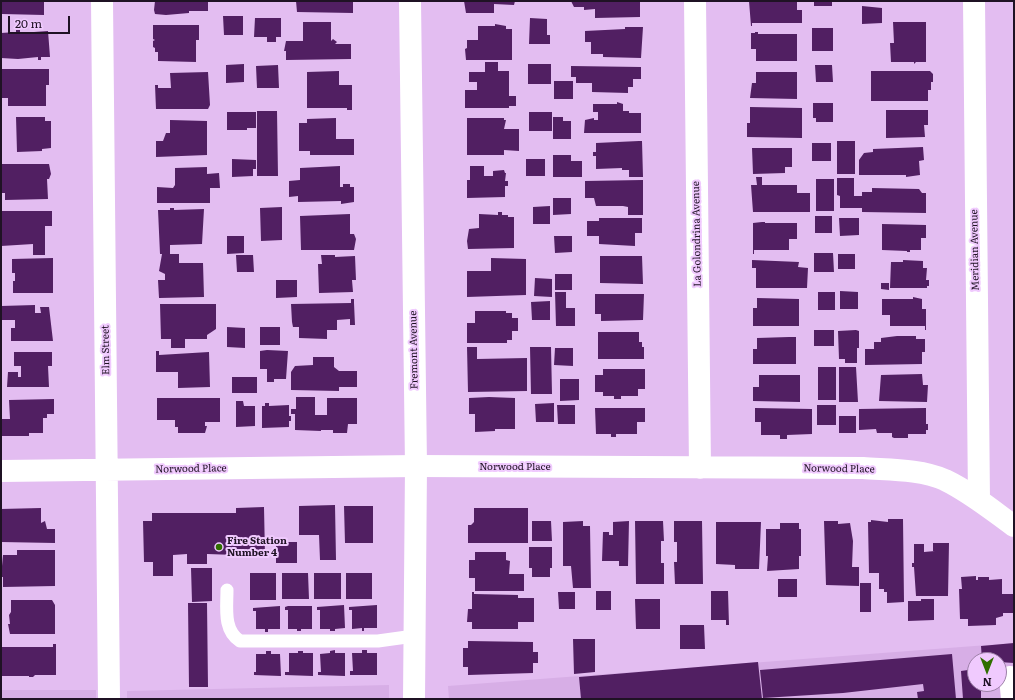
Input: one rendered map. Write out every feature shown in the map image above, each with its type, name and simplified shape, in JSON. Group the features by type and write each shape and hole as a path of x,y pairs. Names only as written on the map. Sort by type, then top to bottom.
{"street":[{"name":"Elm Street","path":"102,1 108,470 109,699"},
{"name":"Fremont Avenue","path":"410,1 416,466 414,699"},
{"name":"La Golondrina Avenue","path":"695,1 700,468"},
{"name":"Meridian Avenue","path":"974,1 979,500"},
{"name":"Norwood Place","path":"1,471 416,466 862,468 910,472 944,480 979,500 1014,526"},
{"path":"1010,677 1012,699"}],"lane":[{"path":"227,590 228,626 232,636 240,641 378,641 414,636"}],"shaded area":[{"path":"1014,643 1014,699 449,699 448,686"},
{"path":"389,685 389,699 127,699 127,691"},
{"path":"1,690 96,690 96,699 1,699"}],"building":[{"path":"2,1 44,1 44,15 2,14"},
{"path":"155,1 208,1 208,11 189,11 189,13 166,15 155,14"},
{"path":"296,1 353,1 353,13 297,12"},
{"path":"464,1 515,1 514,5 494,4 494,13 466,13"},
{"path":"571,1 640,1 640,17 595,18 595,9 584,10 584,7 574,7"},
{"path":"749,1 797,1 797,10 802,10 802,23 752,23 751,26"},
{"path":"814,1 832,1 832,6 814,6"},
{"path":"862,6 882,8 882,23 862,24"},
{"path":"223,16 243,16 243,35 224,35"},
{"path":"255,18 281,18 281,37 276,37 276,42 267,42 267,37 254,37"},
{"path":"530,18 547,19 547,35 550,35 550,44 529,44"},
{"path":"303,22 331,22 331,41 333,39 337,42 335,44 351,44 351,59 286,60 286,51 284,51 286,41 303,41"},
{"path":"893,22 926,22 926,62 916,62 914,64 914,62 891,62 890,43 894,43"},
{"path":"495,24 506,26 506,29 512,29 512,60 466,60 465,49 467,48 467,40 478,40 478,26 495,26"},
{"path":"153,25 199,25 199,40 196,40 196,62 158,61 158,52 155,52 155,48 153,47 153,41 155,40 153,39"},
{"path":"625,27 643,27 641,58 603,57 603,54 591,54 591,42 585,42 585,31 625,29"},
{"path":"812,28 833,28 833,51 812,51"},
{"path":"16,30 20,30 20,33 48,31 50,57 41,57 41,60 38,60 38,57 18,59 1,58 1,33 16,32"},
{"path":"758,32 758,34 797,34 797,61 756,61 756,49 751,49 751,33"},
{"path":"485,62 498,62 498,71 509,71 509,96 516,96 516,106 509,106 509,108 465,108 465,90 477,90 477,82 469,82 469,72 485,72"},
{"path":"244,64 244,82 226,83 226,65"},
{"path":"528,64 551,64 551,84 528,84"},
{"path":"278,65 279,88 257,88 256,66"},
{"path":"815,65 832,65 833,82 816,82"},
{"path":"571,66 641,67 641,79 633,79 633,87 628,87 628,93 592,92 592,83 576,83 576,77 571,77"},
{"path":"1,69 49,69 49,85 46,85 46,106 8,106 8,98 2,98"},
{"path":"339,71 339,85 352,85 352,110 347,110 347,108 307,108 307,72"},
{"path":"871,71 930,71 933,74 933,82 931,82 931,90 928,90 928,101 871,101"},
{"path":"208,72 210,105 208,109 156,109 155,85 158,85 158,88 171,88 170,73"},
{"path":"756,72 797,72 797,99 750,98 752,83 756,83"},
{"path":"554,81 573,81 573,99 554,99"},
{"path":"617,102 623,104 623,111 629,111 629,113 641,113 641,133 584,133 585,120 594,118 594,120 598,120 598,112 593,112 593,104 617,104"},
{"path":"813,103 833,103 833,122 816,122 816,118 813,118"},
{"path":"750,107 802,108 802,138 747,137 747,123 750,123"},
{"path":"886,110 928,110 928,125 924,125 925,137 886,138"},
{"path":"257,111 277,111 278,176 257,176"},
{"path":"227,112 256,112 256,128 247,128 247,130 227,130"},
{"path":"529,112 552,112 552,131 529,131"},
{"path":"16,117 45,117 45,121 51,121 51,148 42,149 42,151 17,152"},
{"path":"553,117 563,117 563,121 571,121 571,139 553,139"},
{"path":"336,118 336,139 354,139 354,155 310,155 310,151 299,151 299,123 307,123 307,119"},
{"path":"467,118 504,118 504,120 506,120 504,129 519,129 519,151 504,150 504,155 467,155"},
{"path":"170,120 207,121 207,155 156,157 156,141 163,141 166,133 170,133"},
{"path":"642,141 643,177 629,177 629,170 622,170 622,168 596,169 596,156 593,156 593,152 596,152 596,143"},
{"path":"837,141 855,141 855,174 837,174"},
{"path":"812,143 831,143 831,161 812,161"},
{"path":"923,147 924,160 919,161 920,175 906,177 906,175 859,175 859,160 864,153 873,152 873,149"},
{"path":"752,148 792,148 792,167 785,167 785,173 753,174"},
{"path":"553,155 571,155 571,161 582,161 582,177 553,177"},
{"path":"232,159 256,160 256,169 253,169 253,176 232,177"},
{"path":"526,159 545,159 545,176 526,176"},
{"path":"1,164 49,164 51,174 49,179 47,179 48,199 5,200 5,193 1,193"},
{"path":"340,166 340,187 343,187 343,184 350,184 350,187 354,187 354,202 341,204 341,201 298,202 298,196 289,197 289,181 300,180 300,168"},
{"path":"470,166 484,166 484,176 493,176 493,171 504,170 506,173 505,181 508,181 508,186 505,186 505,197 467,198 467,180 470,180"},
{"path":"207,167 207,174 219,173 220,188 210,188 210,203 157,203 157,187 173,188 175,185 175,168"},
{"path":"756,177 762,177 762,185 797,185 797,193 810,193 810,212 753,212 751,185 757,185"},
{"path":"837,178 854,178 854,196 862,196 862,192 872,192 872,188 919,189 922,193 926,193 926,213 862,212 862,208 840,208 840,196 837,195"},
{"path":"816,179 834,179 834,211 816,211"},
{"path":"643,180 643,215 628,215 628,207 623,206 596,206 594,198 585,198 585,181"},
{"path":"553,198 571,198 571,214 553,215"},
{"path":"550,206 550,224 533,224 533,207"},
{"path":"282,207 282,240 261,241 260,208"},
{"path":"170,208 174,208 174,210 204,209 202,244 170,245 170,254 160,254 158,210 170,210"},
{"path":"1,211 52,211 52,226 45,226 45,255 33,255 33,244 1,246"},
{"path":"498,212 502,212 502,215 508,215 508,217 514,217 514,248 468,249 467,241 469,229 479,228 479,214 498,215"},
{"path":"350,214 350,234 354,234 356,239 354,250 301,250 300,216"},
{"path":"815,216 832,216 832,233 815,233"},
{"path":"599,218 642,218 642,233 635,233 635,246 599,244 599,236 587,236 587,221 599,221"},
{"path":"839,218 859,218 859,235 840,236"},
{"path":"753,223 797,223 797,239 789,239 789,250 754,250 753,254"},
{"path":"882,224 926,225 926,238 921,238 921,250 910,250 910,252 907,252 882,250"},
{"path":"227,236 244,236 244,253 227,254"},
{"path":"554,236 572,236 572,252 555,253"},
{"path":"814,253 833,253 834,272 814,272"},
{"path":"162,254 179,254 179,263 203,263 204,297 159,298 158,280 165,280 165,274 159,271"},
{"path":"838,254 855,254 855,269 838,269"},
{"path":"236,255 253,255 254,272 237,272"},
{"path":"321,255 335,255 335,257 355,256 356,280 352,280 353,292 319,293 318,264 322,264"},
{"path":"600,256 642,256 643,284 600,283"},
{"path":"53,258 53,293 13,293 15,273 12,273 12,259"},
{"path":"491,258 526,259 526,295 467,297 467,271 491,271"},
{"path":"752,260 799,262 798,267 808,268 807,288 756,288 756,268 752,268"},
{"path":"903,260 923,261 923,268 927,268 926,280 929,280 929,286 927,286 927,288 890,288 891,262 903,262"},
{"path":"555,274 572,274 572,290 555,290"},
{"path":"535,278 552,279 552,297 534,296"},
{"path":"276,280 297,280 297,297 276,298"},
{"path":"881,283 889,283 889,290 881,289"},
{"path":"840,291 858,292 858,309 840,309"},
{"path":"555,292 566,292 566,308 575,308 575,326 556,326"},
{"path":"818,292 835,292 835,310 818,310"},
{"path":"595,294 644,294 643,320 601,321 601,314 595,314"},
{"path":"913,297 922,299 922,309 926,309 926,330 925,326 890,326 890,315 882,315 882,299 913,299"},
{"path":"757,298 799,299 799,326 753,326 753,308 757,308"},
{"path":"351,299 354,299 355,325 350,325 350,319 337,320 337,330 327,330 327,339 299,338 299,327 293,327 291,304 351,303"},
{"path":"550,301 550,320 532,320 531,302"},
{"path":"160,304 216,304 216,329 207,335 207,339 185,339 185,348 171,348 171,339 161,339"},
{"path":"35,305 35,313 41,313 40,307 49,307 53,341 11,341 11,328 15,328 15,320 1,320 1,306"},
{"path":"475,311 506,311 506,313 512,313 512,318 518,318 518,331 512,331 512,340 507,340 507,343 467,343 467,323 475,323"},
{"path":"227,327 245,328 245,348 227,347"},
{"path":"260,327 280,327 280,345 260,345"},
{"path":"814,330 834,330 834,346 814,346"},
{"path":"838,331 859,331 857,363 845,363 845,359 839,359"},
{"path":"598,332 639,332 639,342 642,342 642,347 644,347 644,359 598,359"},
{"path":"916,336 916,339 925,339 925,352 922,352 922,364 865,365 865,349 874,349 874,342 881,342 881,338"},
{"path":"796,337 796,364 753,364 753,349 757,349 757,338"},
{"path":"467,347 477,347 477,359 527,358 527,391 468,392"},
{"path":"530,347 551,347 552,394 531,394"},
{"path":"555,348 573,348 573,366 554,365"},
{"path":"156,351 159,351 159,355 209,352 210,387 178,388 178,372 156,372"},
{"path":"260,351 288,351 286,379 274,379 274,382 267,382 267,369 260,369"},
{"path":"14,352 52,352 52,366 48,366 49,387 7,387 8,372 18,372 18,377 21,377 21,366 14,366"},
{"path":"313,357 334,357 334,367 339,371 357,371 357,387 339,387 339,391 291,390 291,372 295,366 313,365"},
{"path":"818,367 836,367 836,400 818,400"},
{"path":"839,367 856,367 858,402 839,402"},
{"path":"603,369 645,369 645,389 638,389 638,396 621,396 621,399 614,399 614,396 603,396 603,392 595,392 595,375 603,375"},
{"path":"922,374 923,385 928,385 927,402 879,401 881,375"},
{"path":"759,375 800,375 800,402 753,401 753,387 759,387"},
{"path":"232,377 257,377 257,393 232,393"},
{"path":"560,379 579,379 579,400 560,401"},
{"path":"296,397 315,397 315,415 327,415 327,398 357,398 357,424 348,424 347,433 333,433 333,430 295,430 295,414 291,414 291,409 296,409"},
{"path":"157,398 220,398 220,422 205,422 205,426 207,426 205,433 178,433 178,427 175,427 175,420 157,420"},
{"path":"469,398 515,398 515,429 495,429 495,431 475,432 475,414 469,414"},
{"path":"54,399 54,414 47,414 47,418 43,418 43,433 29,433 29,436 1,436 1,419 10,419 9,400"},
{"path":"236,401 243,401 244,406 255,406 255,426 236,427"},
{"path":"265,403 269,403 269,406 289,405 289,416 291,416 291,421 289,421 289,427 262,428 262,406 265,406"},
{"path":"554,403 554,422 536,422 535,404"},
{"path":"557,405 575,405 575,424 558,424"},
{"path":"817,405 836,405 836,425 817,425"},
{"path":"595,408 645,408 645,422 637,422 637,434 616,434 616,437 611,437 611,434 596,434"},
{"path":"755,408 812,409 812,434 787,435 787,439 780,439 780,435 761,435 761,422 755,422"},
{"path":"926,408 926,424 928,424 928,430 926,430 926,434 908,434 908,438 894,438 892,437 892,433 877,433 876,429 859,430 859,409"},
{"path":"839,416 856,416 856,433 839,433"},
{"path":"335,505 336,560 320,560 319,535 299,535 299,506"},
{"path":"344,506 373,506 373,543 345,543"},
{"path":"264,507 265,556 207,554 207,564 187,564 187,554 173,555 173,576 153,576 153,562 144,562 143,521 152,521 152,513 236,513 236,508"},
{"path":"41,508 41,523 45,521 47,529 55,529 55,543 1,542 1,509"},
{"path":"474,508 528,508 528,543 468,543 468,525 471,525 474,522"},
{"path":"888,519 903,519 904,602 887,603 887,592 884,592 884,589 879,589 879,573 869,573 868,522 871,522 871,520 888,522"},
{"path":"532,521 551,521 552,541 532,541"},
{"path":"583,521 583,526 590,526 591,588 573,588 571,566 563,566 563,522"},
{"path":"629,521 628,566 619,566 619,561 602,561 603,532 609,532 609,535 613,535 613,522"},
{"path":"635,521 663,521 664,541 661,541 661,563 664,563 664,584 636,584"},
{"path":"674,521 702,521 703,584 675,584 674,562 677,562 677,542 674,542"},
{"path":"824,521 838,521 838,524 850,523 853,541 852,567 859,567 859,586 826,585"},
{"path":"716,522 761,522 759,569 735,569 735,565 716,564"},
{"path":"780,523 799,523 799,529 801,529 801,556 799,556 799,569 767,571 768,556 766,556 766,529 780,529"},
{"path":"276,542 297,542 297,563 276,563"},
{"path":"933,543 949,543 948,596 916,596 914,567 912,567 912,563 914,563 914,544 924,544 924,552 935,551 933,551"},
{"path":"529,547 552,547 552,568 550,568 550,577 532,577 532,568 529,568"},
{"path":"17,550 55,550 55,586 3,587 3,577 1,577 3,555 17,555"},
{"path":"475,552 506,552 506,560 510,561 509,574 524,574 524,591 475,591 475,578 469,578 469,560 475,560"},
{"path":"191,568 212,568 212,601 192,602"},
{"path":"250,573 276,573 276,600 250,600"},
{"path":"282,573 308,573 309,599 282,599"},
{"path":"314,573 341,573 341,599 314,599"},
{"path":"346,573 372,573 372,599 346,599"},
{"path":"976,576 976,580 978,580 978,577 989,577 989,580 1002,579 1002,594 1014,594 1014,613 1003,613 1003,616 996,618 996,625 968,626 968,619 960,619 959,589 962,589 961,577"},
{"path":"778,579 797,579 797,597 778,597"},
{"path":"860,583 871,583 871,612 860,612"},
{"path":"596,591 611,591 611,610 596,610"},
{"path":"711,591 728,591 729,625 726,625 726,620 711,620"},
{"path":"472,592 474,592 474,594 518,595 518,598 534,598 534,622 518,622 518,629 472,629 472,622 467,622 468,609 472,609"},
{"path":"558,592 575,592 575,609 559,609"},
{"path":"635,599 660,599 660,629 636,629"},
{"path":"921,599 934,599 934,620 908,621 908,601 921,601"},
{"path":"11,600 52,600 55,605 55,634 10,634 8,624 10,624 9,615 11,612"},
{"path":"188,603 207,603 208,687 189,687"},
{"path":"344,605 345,628 335,629 335,631 330,631 330,629 320,629 320,610 317,610 317,607"},
{"path":"377,605 377,628 364,628 364,631 362,631 362,628 352,629 352,610 349,610 349,607"},
{"path":"280,606 280,629 268,629 268,632 265,632 265,629 256,629 256,611 253,611 253,608"},
{"path":"312,606 312,629 301,629 301,631 297,631 297,629 288,629 288,610 285,610 285,607"},
{"path":"680,625 704,625 705,649 680,649"},
{"path":"573,639 595,639 595,672 574,674"},
{"path":"468,641 533,642 533,652 538,652 538,663 533,663 533,673 468,675 468,667 463,667 463,648 468,648"},
{"path":"1014,643 1014,663 1007,663 1007,652 981,652 981,646"},
{"path":"53,644 56,644 56,675 35,675 33,677 1,676 1,647 53,647"},
{"path":"335,650 335,653 345,653 345,676 318,675 318,672 321,672 320,654 330,653 330,651"},
{"path":"362,650 367,650 367,653 377,653 377,675 350,675 350,671 353,671 352,653 362,653"},
{"path":"266,651 271,651 271,654 280,654 281,676 254,675 254,672 256,672 256,654 266,654"},
{"path":"298,651 303,651 303,653 313,653 313,676 285,675 285,672 289,672 289,653 298,653"},
{"path":"952,654 956,699 918,699 917,692 924,691 923,684 843,693 763,698 760,670"},
{"path":"758,662 762,699 581,699 579,677"},
{"path":"967,670 967,692 981,692 981,699 963,699 961,671"}],"place":[{"name":"Fire Station Number 4","path":"219,547"}]}
